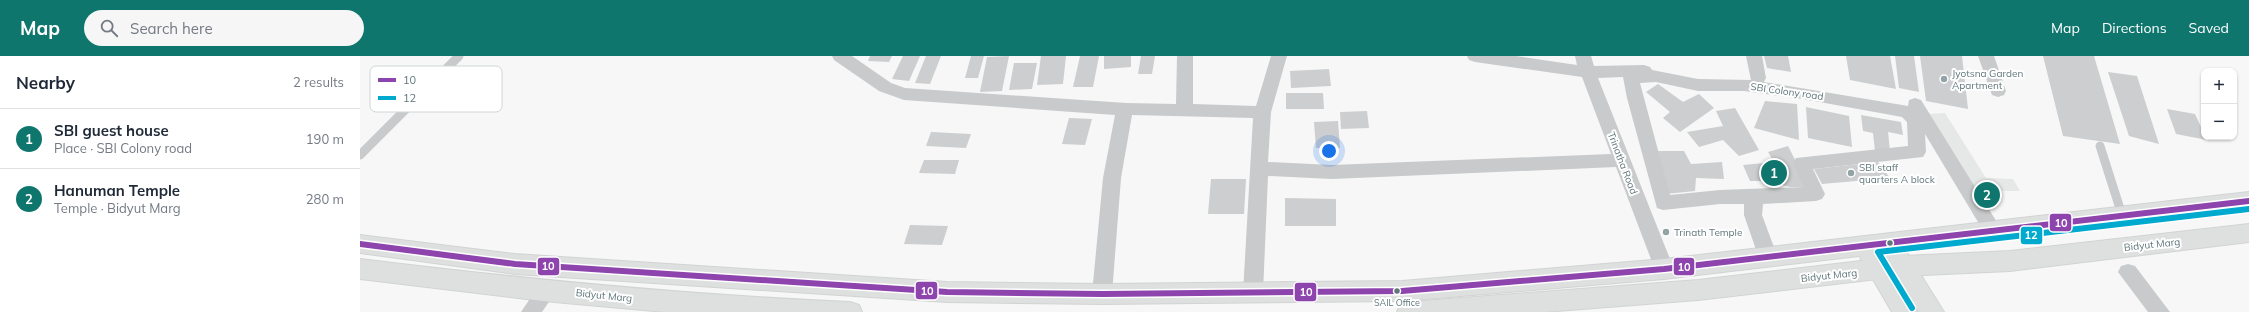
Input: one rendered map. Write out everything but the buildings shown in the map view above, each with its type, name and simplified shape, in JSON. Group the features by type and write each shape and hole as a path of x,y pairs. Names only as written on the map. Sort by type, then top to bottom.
{"main road":[{"path":"360,244 515,264 947,292 1102,294 1402,291 1664,269 1768,258 2249,201"},
{"name":"Bidyut Marg","path":"1409,312 1698,290 1903,266 2010,260 2249,233"},
{"path":"1889,244 1932,312"},
{"path":"1865,246 1905,312"},
{"name":"Bidyut Marg","path":"360,270 547,290 760,309 850,312"},
{"path":"760,309 773,281"}],"street":[{"path":"840,56 884,87 904,94 1126,109 1262,112"},
{"path":"1184,110 1185,56"},
{"path":"1253,292 1262,112 1278,56"},
{"path":"1475,56 1685,71 1758,78 1916,104 1994,232"},
{"path":"1754,56 1758,78"},
{"path":"1986,56 1998,91"},
{"name":"Trinatha Road","path":"1586,64 1664,269"},
{"name":"SBI Colony road","path":"1656,76 1698,85 1744,85 1803,93 1907,112 1915,120 1917,152 1802,163 1816,194 1754,197 1720,197 1663,203 1634,98 1631,78 1656,76"},
{"path":"1102,294 1105,272 1107,221 1112,178 1121,121 1126,109"},
{"path":"1259,169 1332,172 1622,160"},
{"path":"1754,197 1753,215 1768,258"},
{"path":"2128,272 2160,312"},
{"path":"531,312 547,290"}],"lane":[{"path":"449,66 459,56"},
{"path":"360,155 403,112"},
{"path":"2100,146 2122,215"}],"shaded area":[{"path":"1945,113 1986,178 2013,179 2020,191 1975,191 1927,114"}],"transit line":[{"name":"10","path":"360,244 515,264 947,292 1102,294 1402,291 1664,269 2249,201"},
{"name":"12","path":"1912,308 1878,252 1995,240 2249,209"}],"place":[{"name":"Jyotsna Garden Apartment","path":"1944,79"},
{"name":"SBI guest house","path":"1774,173"},
{"name":"SBI staff quarters A block","path":"1851,173"},
{"name":"Hanuman Temple","path":"1987,195"},
{"name":"Trinath Temple","path":"1666,232"},
{"name":"SAIL Office","path":"1397,291"}]}
